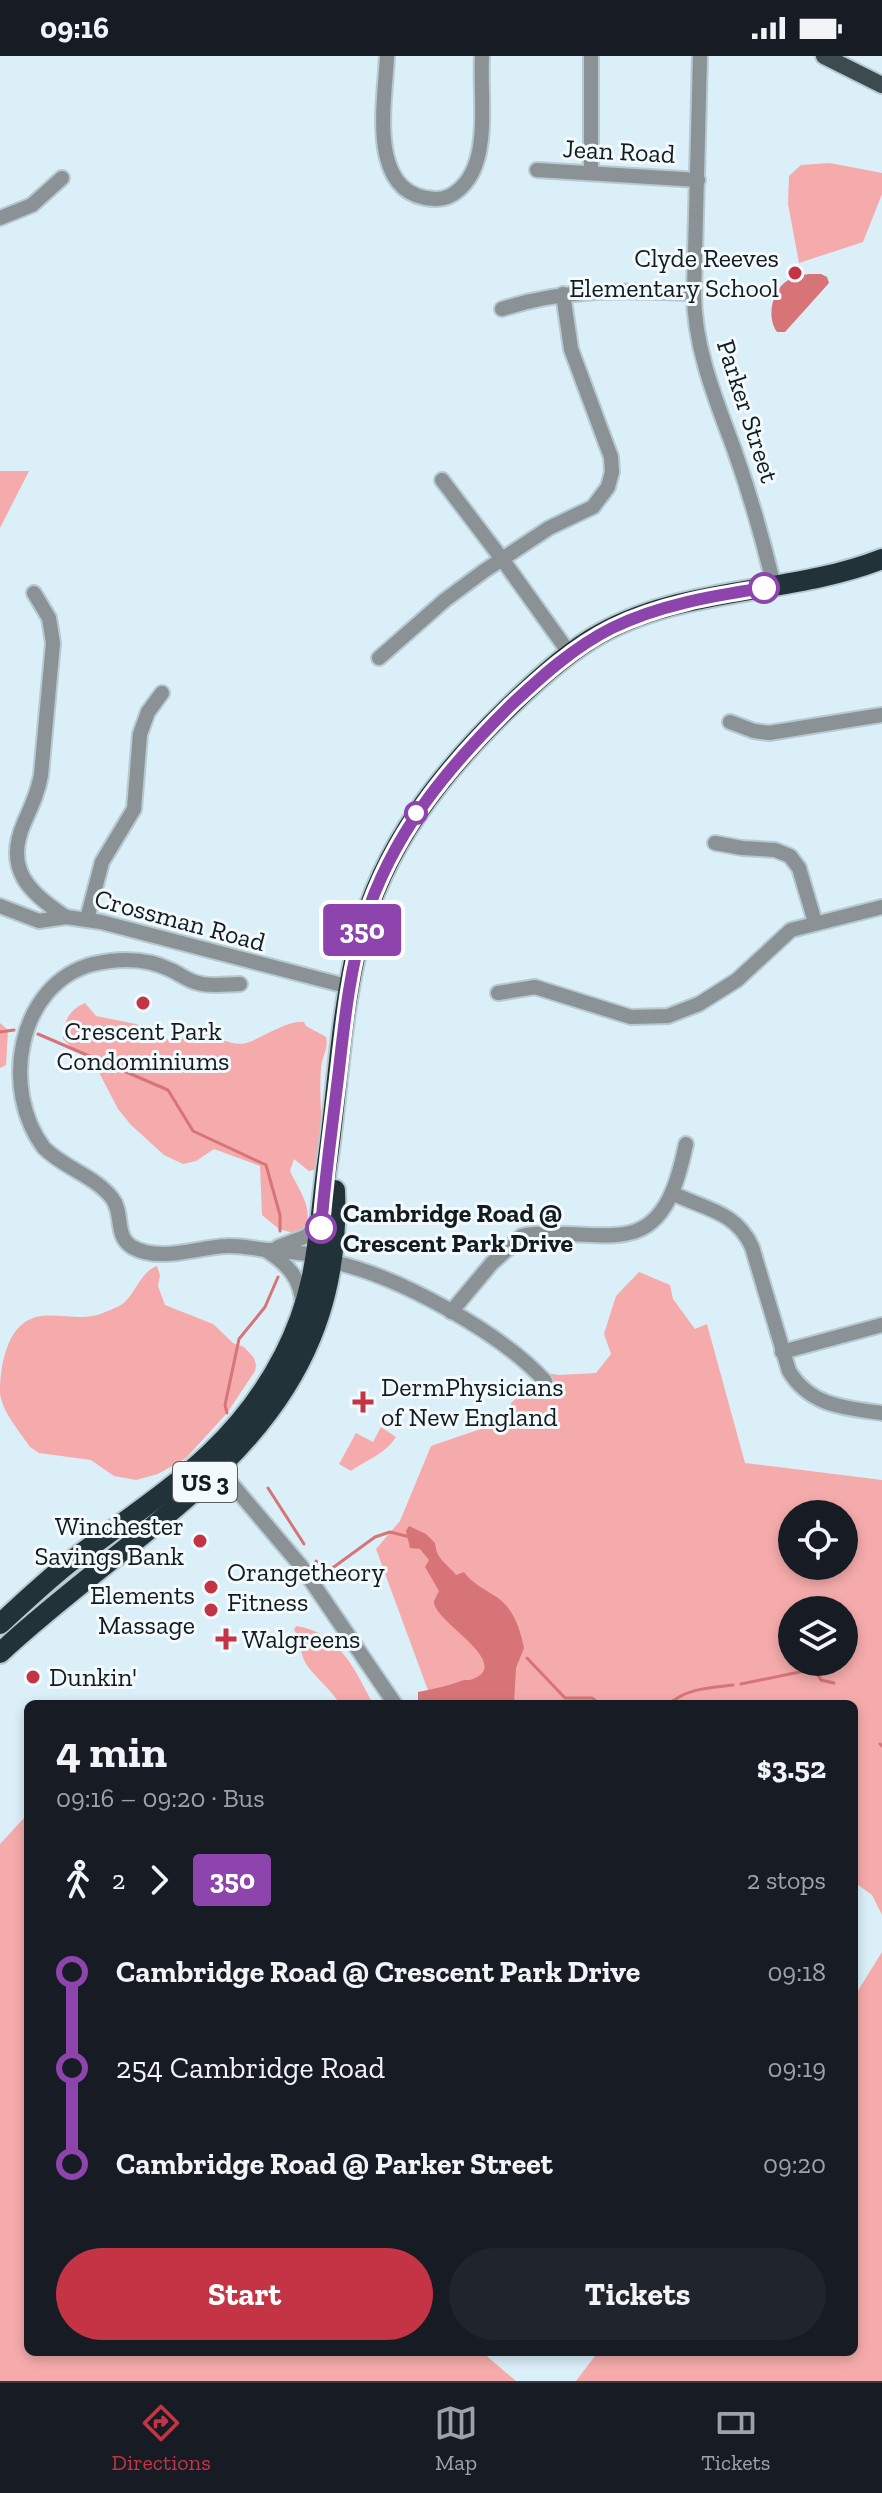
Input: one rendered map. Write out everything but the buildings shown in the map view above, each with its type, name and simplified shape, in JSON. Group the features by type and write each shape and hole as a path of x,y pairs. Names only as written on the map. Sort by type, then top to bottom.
{"highway":[{"name":"US 3","path":"0,1624 58,1572 180,1505 258,1428 295,1373 323,1303 322,1213 350,987 362,929 379,881 397,844 438,782 531,686 570,654 611,629 649,613 822,577 882,559"},
{"name":"US 3","path":"3,1651 230,1434 271,1379 296,1330 322,1262 336,1209 332,1134"}],"main road":[{"path":"824,56 882,85"}],"street":[{"path":"387,56 384,128 389,167 396,181 405,189 419,196 438,199 456,192 475,167 479,149 482,56"},
{"path":"591,56 591,172"},
{"name":"Parker Street","path":"700,56 694,293 697,328 704,363 755,512 774,586"},
{"name":"Jean Road","path":"537,170 698,180"},
{"path":"0,218 32,205 62,178"},
{"path":"502,309 563,294 595,290 694,293"},
{"path":"379,658 445,600 557,523 593,507 606,492 611,477 609,452 568,337 563,294"},
{"path":"442,480 570,654"},
{"path":"34,593 49,618 53,650 39,785 19,835 16,862 28,886 43,902 66,917"},
{"path":"87,919 102,862 134,809 140,734 148,712 162,693"},
{"path":"730,722 769,733 882,715"},
{"path":"715,843 775,850 790,856 801,871 815,922"},
{"name":"Crossman Road","path":"0,906 39,921 66,917 87,919 350,987"},
{"path":"498,993 535,987 631,1017 668,1016 728,987 784,935 815,922 882,907"},
{"path":"240,984 201,984 165,967 138,960 81,968 47,991 28,1016 19,1049 18,1087 27,1118 39,1140 56,1157 111,1196 118,1210 121,1235 130,1246 163,1254 227,1246 273,1254 297,1251 322,1262 395,1283 451,1312 515,1353 545,1381"},
{"path":"451,1312 492,1263 520,1237 529,1234 630,1233 654,1220 672,1193 686,1144"},
{"path":"672,1193 722,1213 746,1235 792,1377 812,1396 830,1405 882,1413"},
{"path":"273,1254 307,1236 322,1213"},
{"path":"273,1254 291,1271 302,1292 296,1330"},
{"path":"782,1352 882,1325"},
{"path":"219,1469 301,1566 392,1700"}],"shaded area":[{"path":"830,163 882,173 882,194 863,242 799,263 788,204 789,176 801,165"},
{"path":"810,274 821,274 827,277 829,283 785,332 777,332 772,319 775,296 784,283"},
{"path":"0,471 29,471 0,528"},
{"path":"85,1003 96,1016 136,1024 173,1042 199,1033 241,1044 297,1022 304,1022 326,1037 320,1081 321,1144 317,1169 309,1171 294,1159 290,1171 307,1211 304,1227 297,1234 279,1229 262,1215 260,1166 214,1149 196,1161 183,1164 164,1155 131,1125 118,1109 92,1059 63,1039 68,1017"},
{"path":"0,1023 8,1030 6,1065 0,1068"},
{"path":"157,1266 160,1275 158,1286 165,1305 213,1324 254,1358 255,1371 227,1413 186,1458 158,1474 136,1480 114,1476 91,1460 39,1453 30,1447 12,1422 0,1394 3,1360 11,1338 26,1321 36,1317 87,1317 117,1307 129,1298 147,1272"},
{"path":"639,1272 670,1285 673,1299 695,1329 707,1324 745,1463 882,1480 882,1915 872,1895 858,1885 858,1700 432,1700 376,1549 400,1521 431,1446 510,1419 511,1403 546,1373 596,1373 611,1354 604,1334 616,1296"},
{"path":"381,1427 396,1437 387,1448 351,1471 339,1464 356,1433 373,1442"},
{"path":"409,1526 426,1534 435,1543 440,1558 456,1575 464,1572 511,1612 524,1648 516,1668 514,1700 418,1700 418,1692 473,1679 483,1672 484,1663 437,1610 434,1602 439,1591 425,1567 429,1560 420,1549 410,1548 406,1531"},
{"path":"296,1626 311,1630 335,1644 352,1666 371,1700 337,1700 307,1665 294,1630"},
{"path":"24,1818 24,2356 487,2356 516,2381 0,2381 0,1844"},
{"path":"882,1952 882,2381 576,2381 595,2356 858,2356 858,1991"}],"waterway":[{"path":"0,1032 14,1030"},
{"path":"38,1034 168,1090 193,1131 266,1165 280,1215 280,1231"},
{"path":"227,1413 225,1405 239,1339 265,1307 278,1277"},
{"path":"268,1488 304,1544"},
{"path":"316,1561 327,1572 375,1537 390,1532 410,1537"},
{"path":"527,1658 565,1698 595,1700"},
{"path":"741,1684 814,1669 821,1680 834,1683"},
{"path":"675,1700 691,1692 733,1685"}],"bus line":[{"name":"350","path":"321,1228 348,1001 360,937 391,855 425,799 495,720 549,670 599,634 659,610 764,588"}],"place":[{"name":"Clyde Reeves Elementary School","path":"795,273"},
{"name":"Crescent Park Condominiums","path":"143,1003"},
{"name":"Cambridge Road @ Crescent Park Drive","path":"321,1228"},
{"name":"DermPhysicians of New England","path":"363,1402"},
{"name":"Winchester Savings Bank","path":"200,1541"},
{"name":"Orangetheory Fitness","path":"211,1587"},
{"name":"Elements Massage","path":"211,1610"},
{"name":"Walgreens","path":"226,1639"},
{"name":"Dunkin'","path":"33,1677"}]}
